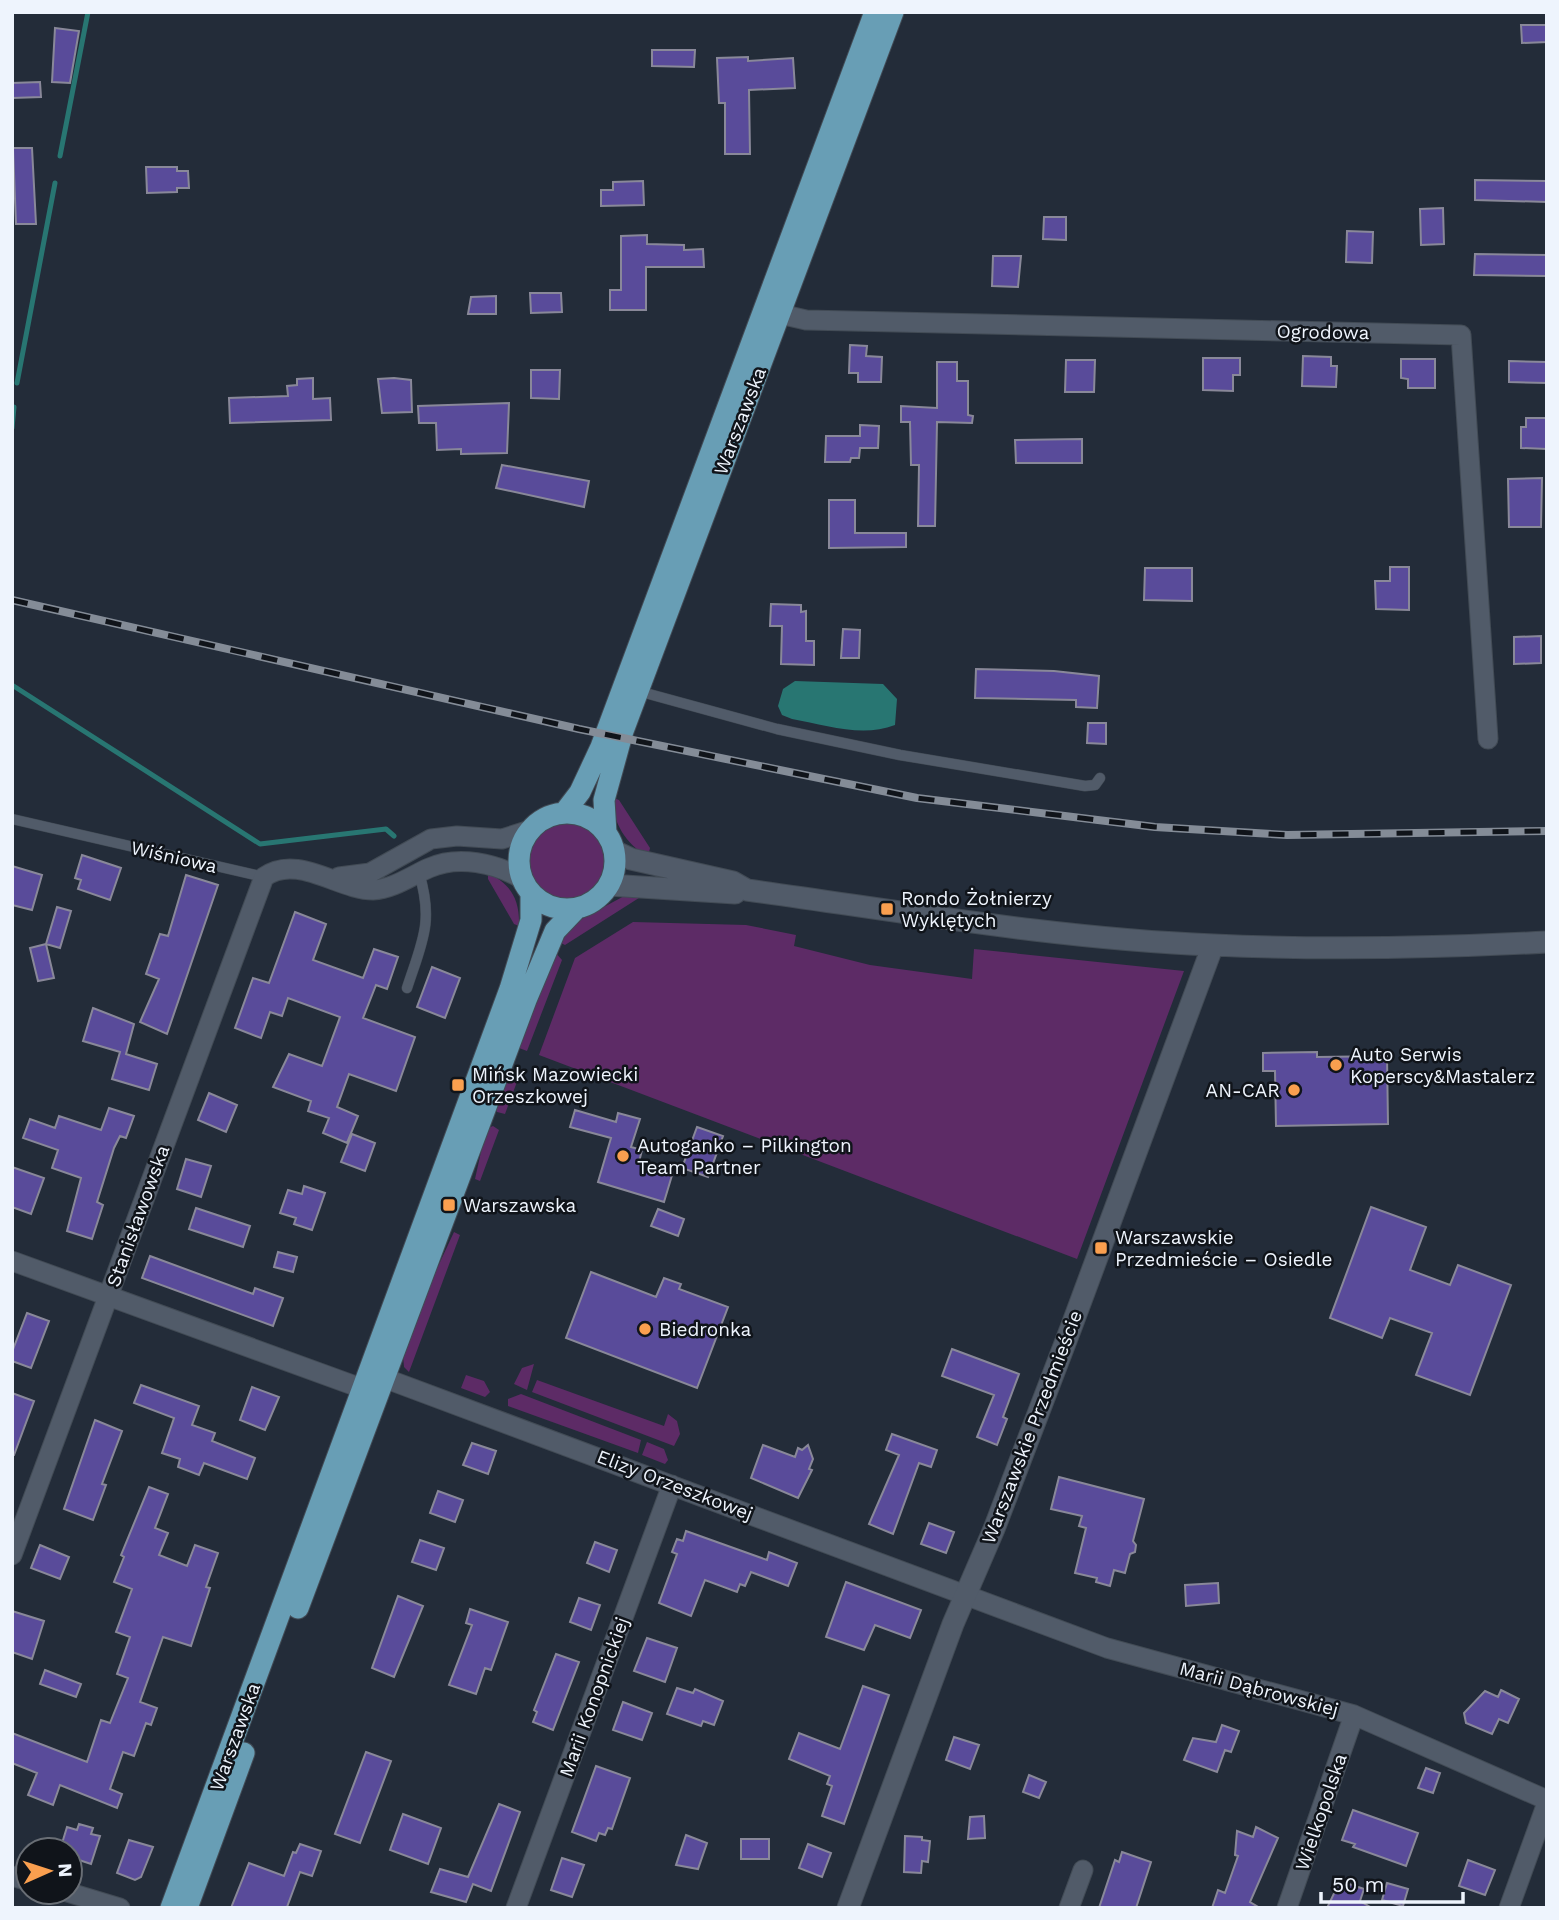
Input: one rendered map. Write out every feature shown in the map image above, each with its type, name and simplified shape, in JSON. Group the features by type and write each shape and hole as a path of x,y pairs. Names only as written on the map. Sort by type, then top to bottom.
{"main road":[{"name":"Warszawska","path":"564,813 580,792 601,747 875,12"},
{"name":"Warszawska","path":"610,842 603,810 606,789 638,691 893,12"},
{"path":"564,813 584,816 610,842 614,872 609,885 595,901 576,909 548,906 527,886 518,857 530,830 541,820 564,813"},
{"name":"Warszawska","path":"171,1908 510,989 531,920 527,886"},
{"name":"Warszawska","path":"187,1908 530,989 555,932 576,909"},
{"path":"361,1388 387,1369"}],"street":[{"name":"Ogrodowa","path":"780,314 806,320 1461,335 1488,739"},
{"name":"Wiśniowa","path":"335,878 370,873 431,839 457,836 502,839 530,830"},
{"path":"610,842 631,859 733,883 747,890 1040,930 1213,945 1419,947 1547,942"},
{"name":"Wiśniowa","path":"264,877 281,869 335,878 374,890 439,864 462,862 508,870 527,886"},
{"name":"Stanisławowska","path":"12,1555 264,877"},
{"path":"609,885 732,894 747,890"},
{"name":"Warszawskie Przedmieście","path":"848,1908 965,1594 994,1529 1213,945"},
{"path":"12,1261 361,1388"},
{"name":"Elizy Orzeszkowej","path":"387,1369 672,1485 965,1594"},
{"name":"Marii Konopnickiej","path":"516,1908 672,1485"},
{"name":"Marii Dąbrowskiej","path":"965,1594 1107,1648 1354,1715 1547,1801"},
{"name":"Wielkopolska","path":"1287,1908 1354,1715"},
{"path":"1509,1908 1547,1801"},
{"path":"1069,1908 1083,1870"},
{"path":"84,1897 120,1908"}],"lane":[{"path":"638,691 776,729 900,755 1085,786 1095,786 1100,778"},
{"name":"Wiśniowa","path":"12,819 264,877"},
{"path":"407,988 428,925 427,899 419,873"}],"shaded area":[{"path":"795,681 883,684 897,699 895,725 882,729 857,730 831,727 782,715 778,706 783,689"},
{"path":"611,797 619,800 650,848 648,857 633,846 622,832"},
{"path":"567,823 582,826 599,840 606,862 603,877 589,894 567,901 552,898 535,884 528,862 531,847 545,830"},
{"path":"488,873 503,882 512,894 518,908 519,926 514,924 488,879"},
{"path":"628,894 642,896 565,945 559,942 574,923"},
{"path":"633,922 746,925 796,935 794,946 870,965 972,979 974,949 1184,971 1077,1259 539,1055 575,958"},
{"path":"555,952 562,960 527,1051 519,1048"},
{"path":"508,1073 518,1079 505,1114 497,1112 496,1107"},
{"path":"493,1126 499,1130 480,1181 475,1179 486,1129"},
{"path":"454,1232 460,1235 409,1372 404,1367 403,1356 427,1290"},
{"path":"534,1364 527,1390 514,1384 522,1368"},
{"path":"466,1375 484,1381 490,1392 485,1397 461,1388"},
{"path":"537,1380 664,1426 668,1414 677,1421 680,1434 674,1446 532,1392"},
{"path":"521,1394 641,1440 638,1453 508,1406 508,1399"},
{"path":"647,1442 664,1449 668,1460 665,1464 642,1455"}],"building":[{"path":"1521,25 1547,25 1547,42 1522,43"},
{"path":"55,28 79,31 70,83 52,82"},
{"path":"652,50 695,50 694,67 652,66"},
{"path":"748,57 748,61 793,58 795,88 749,90 750,154 725,154 725,103 719,103 717,58"},
{"path":"40,82 41,97 12,98 12,83"},
{"path":"13,148 32,148 36,224 16,224"},
{"path":"146,167 177,167 177,171 188,171 189,188 177,188 177,192 147,193"},
{"path":"1475,180 1547,181 1547,202 1475,200"},
{"path":"643,181 644,205 601,206 601,190 613,190 613,182"},
{"path":"1443,208 1444,244 1421,245 1420,209"},
{"path":"1044,217 1066,217 1066,240 1043,239"},
{"path":"1347,231 1373,232 1372,263 1346,262"},
{"path":"647,235 647,244 684,245 684,250 703,249 704,267 646,267 646,310 610,310 610,290 621,290 621,236"},
{"path":"1475,254 1547,255 1547,276 1474,275"},
{"path":"993,256 1021,256 1018,287 992,286"},
{"path":"530,293 561,293 562,312 531,313"},
{"path":"496,296 496,314 468,314 471,297"},
{"path":"850,345 867,346 866,356 882,357 881,382 858,382 858,373 849,373"},
{"path":"1303,356 1331,357 1331,366 1337,366 1336,387 1302,386"},
{"path":"1203,358 1240,358 1240,375 1233,375 1233,391 1203,390"},
{"path":"1401,359 1435,359 1435,388 1408,388 1408,379 1401,378"},
{"path":"1066,360 1095,360 1094,392 1065,392"},
{"path":"1509,361 1547,362 1547,383 1509,382"},
{"path":"937,362 957,362 957,381 968,381 968,415 973,416 972,423 937,422 935,526 918,526 919,465 911,465 910,422 901,422 901,406 937,408"},
{"path":"531,370 560,370 559,399 531,398"},
{"path":"313,378 313,399 330,398 331,420 230,423 229,398 288,396 287,386 297,385 297,379"},
{"path":"378,379 411,380 412,412 382,413"},
{"path":"509,403 507,453 461,454 461,449 437,450 436,423 419,423 418,406"},
{"path":"1526,418 1547,418 1547,449 1521,448 1521,427 1526,427"},
{"path":"860,425 879,426 878,448 860,448 859,458 851,458 850,462 825,462 826,436 860,436"},
{"path":"1082,439 1082,463 1016,463 1015,440"},
{"path":"502,465 589,481 584,507 496,488"},
{"path":"1542,478 1541,527 1509,527 1508,479"},
{"path":"829,500 855,500 855,533 906,533 906,547 829,548"},
{"path":"1390,567 1409,567 1409,610 1376,609 1375,581 1390,581"},
{"path":"1145,568 1192,568 1192,601 1144,600"},
{"path":"771,604 801,605 801,612 806,611 806,641 814,641 814,665 781,664 782,626 770,626"},
{"path":"843,629 860,630 859,658 841,658"},
{"path":"1541,636 1541,663 1514,664 1514,637"},
{"path":"976,669 1054,671 1099,676 1097,708 1076,707 1076,700 975,698"},
{"path":"1088,723 1106,723 1106,744 1087,743"},
{"path":"82,855 121,868 110,900 78,889 81,880 75,878"},
{"path":"12,866 42,875 32,910 12,905"},
{"path":"186,875 218,885 167,1034 140,1022 159,979 146,974 160,934 168,936"},
{"path":"57,907 71,911 60,948 46,944"},
{"path":"295,912 326,924 313,960 363,978 374,949 398,957 387,989 376,985 363,1018 415,1037 396,1091 349,1074 337,1107 358,1116 347,1143 323,1133 329,1118 308,1111 311,1101 273,1087 289,1054 322,1066 340,1017 288,998 282,1016 270,1012 261,1038 235,1028 253,978 269,983"},
{"path":"46,944 54,978 38,981 30,948"},
{"path":"432,967 460,978 445,1018 417,1007"},
{"path":"93,1008 134,1024 126,1054 157,1064 149,1090 112,1079 120,1052 83,1041"},
{"path":"1317,1052 1317,1057 1387,1056 1388,1124 1276,1126 1275,1071 1263,1071 1263,1053"},
{"path":"209,1093 237,1105 226,1132 198,1120"},
{"path":"109,1108 134,1116 126,1138 120,1136 114,1148 97,1202 103,1205 92,1239 67,1231 81,1178 52,1168 58,1150 23,1138 30,1119 55,1128 59,1116 101,1130"},
{"name":"Autoganko – Pilkington Team Partner","path":"575,1110 616,1122 618,1113 640,1119 631,1147 642,1150 639,1162 673,1172 664,1202 598,1182 611,1138 570,1127"},
{"path":"697,1127 723,1136 708,1177 682,1168"},
{"path":"352,1134 375,1143 365,1171 341,1162"},
{"path":"186,1159 211,1166 201,1197 177,1189"},
{"path":"12,1167 44,1178 31,1214 12,1207"},
{"path":"304,1186 325,1193 312,1230 294,1224 296,1218 280,1213 288,1190 302,1194"},
{"path":"1371,1207 1426,1227 1410,1270 1450,1285 1458,1265 1511,1285 1470,1395 1416,1375 1432,1333 1390,1318 1382,1338 1330,1318"},
{"path":"196,1208 250,1226 243,1247 189,1229"},
{"path":"658,1209 684,1219 678,1236 651,1226"},
{"path":"278,1252 297,1257 293,1272 274,1267"},
{"path":"150,1256 253,1294 255,1288 283,1298 273,1326 142,1278"},
{"name":"Biedronka","path":"591,1272 656,1297 664,1278 681,1284 679,1289 728,1307 697,1388 566,1338"},
{"path":"27,1313 49,1321 31,1368 12,1361 12,1352"},
{"path":"952,1349 1019,1374 1003,1417 1007,1419 997,1445 977,1437 994,1395 942,1376"},
{"path":"141,1385 199,1406 192,1425 215,1433 212,1441 255,1458 247,1479 204,1463 199,1475 178,1467 180,1459 162,1453 174,1418 134,1403"},
{"path":"252,1387 279,1397 265,1430 240,1420"},
{"path":"12,1393 34,1401 14,1455 12,1455"},
{"path":"95,1420 122,1431 102,1484 106,1485 93,1520 64,1509"},
{"path":"892,1434 937,1450 931,1467 919,1463 893,1534 869,1524 899,1455 886,1450"},
{"path":"472,1443 496,1451 488,1474 463,1465"},
{"path":"763,1445 795,1457 798,1448 802,1450 808,1445 813,1459 809,1469 812,1470 798,1498 751,1478"},
{"path":"1059,1477 1144,1499 1133,1541 1136,1545 1135,1552 1130,1554 1125,1573 1114,1570 1110,1586 1096,1582 1097,1578 1075,1573 1086,1528 1079,1526 1082,1516 1051,1509"},
{"path":"149,1487 168,1494 155,1528 168,1533 159,1555 187,1566 195,1545 218,1553 206,1587 210,1588 191,1646 163,1637 140,1702 157,1708 151,1725 146,1723 134,1756 123,1752 110,1789 122,1794 117,1808 60,1785 53,1805 28,1795 37,1773 12,1763 12,1733 87,1762 101,1720 110,1723 128,1678 117,1674 130,1637 116,1632 132,1589 114,1582 124,1557 121,1555"},
{"path":"438,1491 463,1500 455,1522 430,1513"},
{"path":"929,1523 954,1532 946,1553 921,1544"},
{"path":"686,1531 767,1560 769,1552 797,1563 788,1586 751,1572 745,1586 740,1584 737,1592 705,1580 691,1616 659,1603 677,1554 672,1552 677,1539 683,1541"},
{"path":"420,1540 444,1548 436,1570 412,1562"},
{"path":"595,1542 617,1550 609,1572 587,1563"},
{"path":"40,1545 69,1557 60,1579 31,1568"},
{"path":"846,1582 921,1610 910,1638 875,1625 864,1650 826,1637"},
{"path":"1218,1583 1219,1603 1186,1606 1185,1585"},
{"path":"398,1596 423,1606 394,1677 372,1668"},
{"path":"579,1598 600,1605 591,1630 570,1622"},
{"path":"470,1609 508,1622 491,1670 485,1668 476,1694 449,1685 472,1625 466,1623"},
{"path":"12,1611 44,1621 32,1659 12,1652"},
{"path":"647,1638 677,1648 665,1682 634,1671"},
{"path":"556,1654 579,1662 553,1730 533,1722 537,1712 534,1710"},
{"path":"45,1670 81,1684 76,1697 40,1684"},
{"path":"863,1686 889,1695 844,1824 822,1816 832,1786 827,1784 830,1776 789,1759 799,1733 840,1749"},
{"path":"677,1688 693,1693 695,1689 723,1701 714,1725 703,1721 701,1726 667,1714"},
{"path":"1501,1690 1519,1699 1508,1723 1499,1719 1492,1734 1466,1723 1464,1713 1485,1691 1498,1697"},
{"path":"623,1702 652,1713 642,1740 613,1730"},
{"path":"1222,1725 1239,1731 1231,1752 1225,1750 1217,1772 1184,1760 1193,1738 1216,1742"},
{"path":"954,1737 979,1745 970,1769 946,1760"},
{"path":"366,1752 391,1761 360,1843 335,1834"},
{"path":"596,1766 630,1778 612,1829 608,1828 605,1835 599,1833 596,1841 572,1832"},
{"path":"1426,1768 1440,1773 1433,1793 1418,1788"},
{"path":"1029,1775 1046,1782 1039,1798 1023,1792"},
{"path":"499,1804 520,1812 491,1891 473,1884 466,1902 431,1892 440,1869 468,1877"},
{"path":"1353,1810 1418,1833 1406,1866 1353,1847 1355,1844 1342,1840"},
{"path":"403,1814 441,1828 428,1864 390,1850"},
{"path":"984,1816 985,1838 968,1839 970,1817"},
{"path":"79,1824 93,1828 91,1834 100,1836 91,1864 84,1862 84,1836 64,1836 67,1827 77,1830"},
{"path":"1256,1827 1278,1838 1250,1902 1260,1908 1212,1908 1218,1890 1225,1893 1238,1856 1235,1855 1237,1831 1253,1837"},
{"path":"686,1835 707,1843 698,1869 676,1865"},
{"path":"905,1836 922,1837 922,1840 930,1841 928,1862 922,1861 921,1873 904,1872"},
{"path":"741,1839 769,1839 769,1859 741,1859"},
{"path":"129,1840 153,1847 141,1877 135,1880 117,1873"},
{"path":"300,1844 321,1851 312,1876 300,1872 287,1907 231,1908 249,1863 284,1876 293,1852 296,1853"},
{"path":"808,1844 831,1853 822,1877 799,1868"},
{"path":"1122,1852 1151,1862 1136,1908 1099,1908 1115,1860 1119,1862"},
{"path":"562,1858 584,1865 572,1897 551,1890"},
{"path":"1468,1860 1495,1870 1485,1895 1459,1886"},
{"path":"1340,1881 1364,1889 1360,1901 1372,1908 1327,1908"},
{"path":"1387,1883 1408,1889 1403,1906 1382,1900"}],"waterway":[{"path":"60,156 88,12"},
{"path":"17,383 55,183"},
{"path":"12,428 14,407"},
{"path":"12,685 260,844 386,829 394,836"}],"railway":[{"path":"12,600 579,729 917,798 1155,827 1287,835 1547,831"}],"place":[{"name":"Rondo Żołnierzy Wyklętych","path":"887,909"},
{"name":"Auto Serwis Koperscy&Mastalerz","path":"1336,1065"},
{"name":"Mińsk Mazowiecki Orzeszkowej","path":"458,1085"},
{"name":"AN-CAR","path":"1294,1090"},
{"name":"Autoganko – Pilkington Team Partner","path":"623,1156"},
{"name":"Warszawska","path":"449,1205"},
{"name":"Warszawskie Przedmieście – Osiedle","path":"1101,1248"},
{"name":"Biedronka","path":"645,1329"}]}
